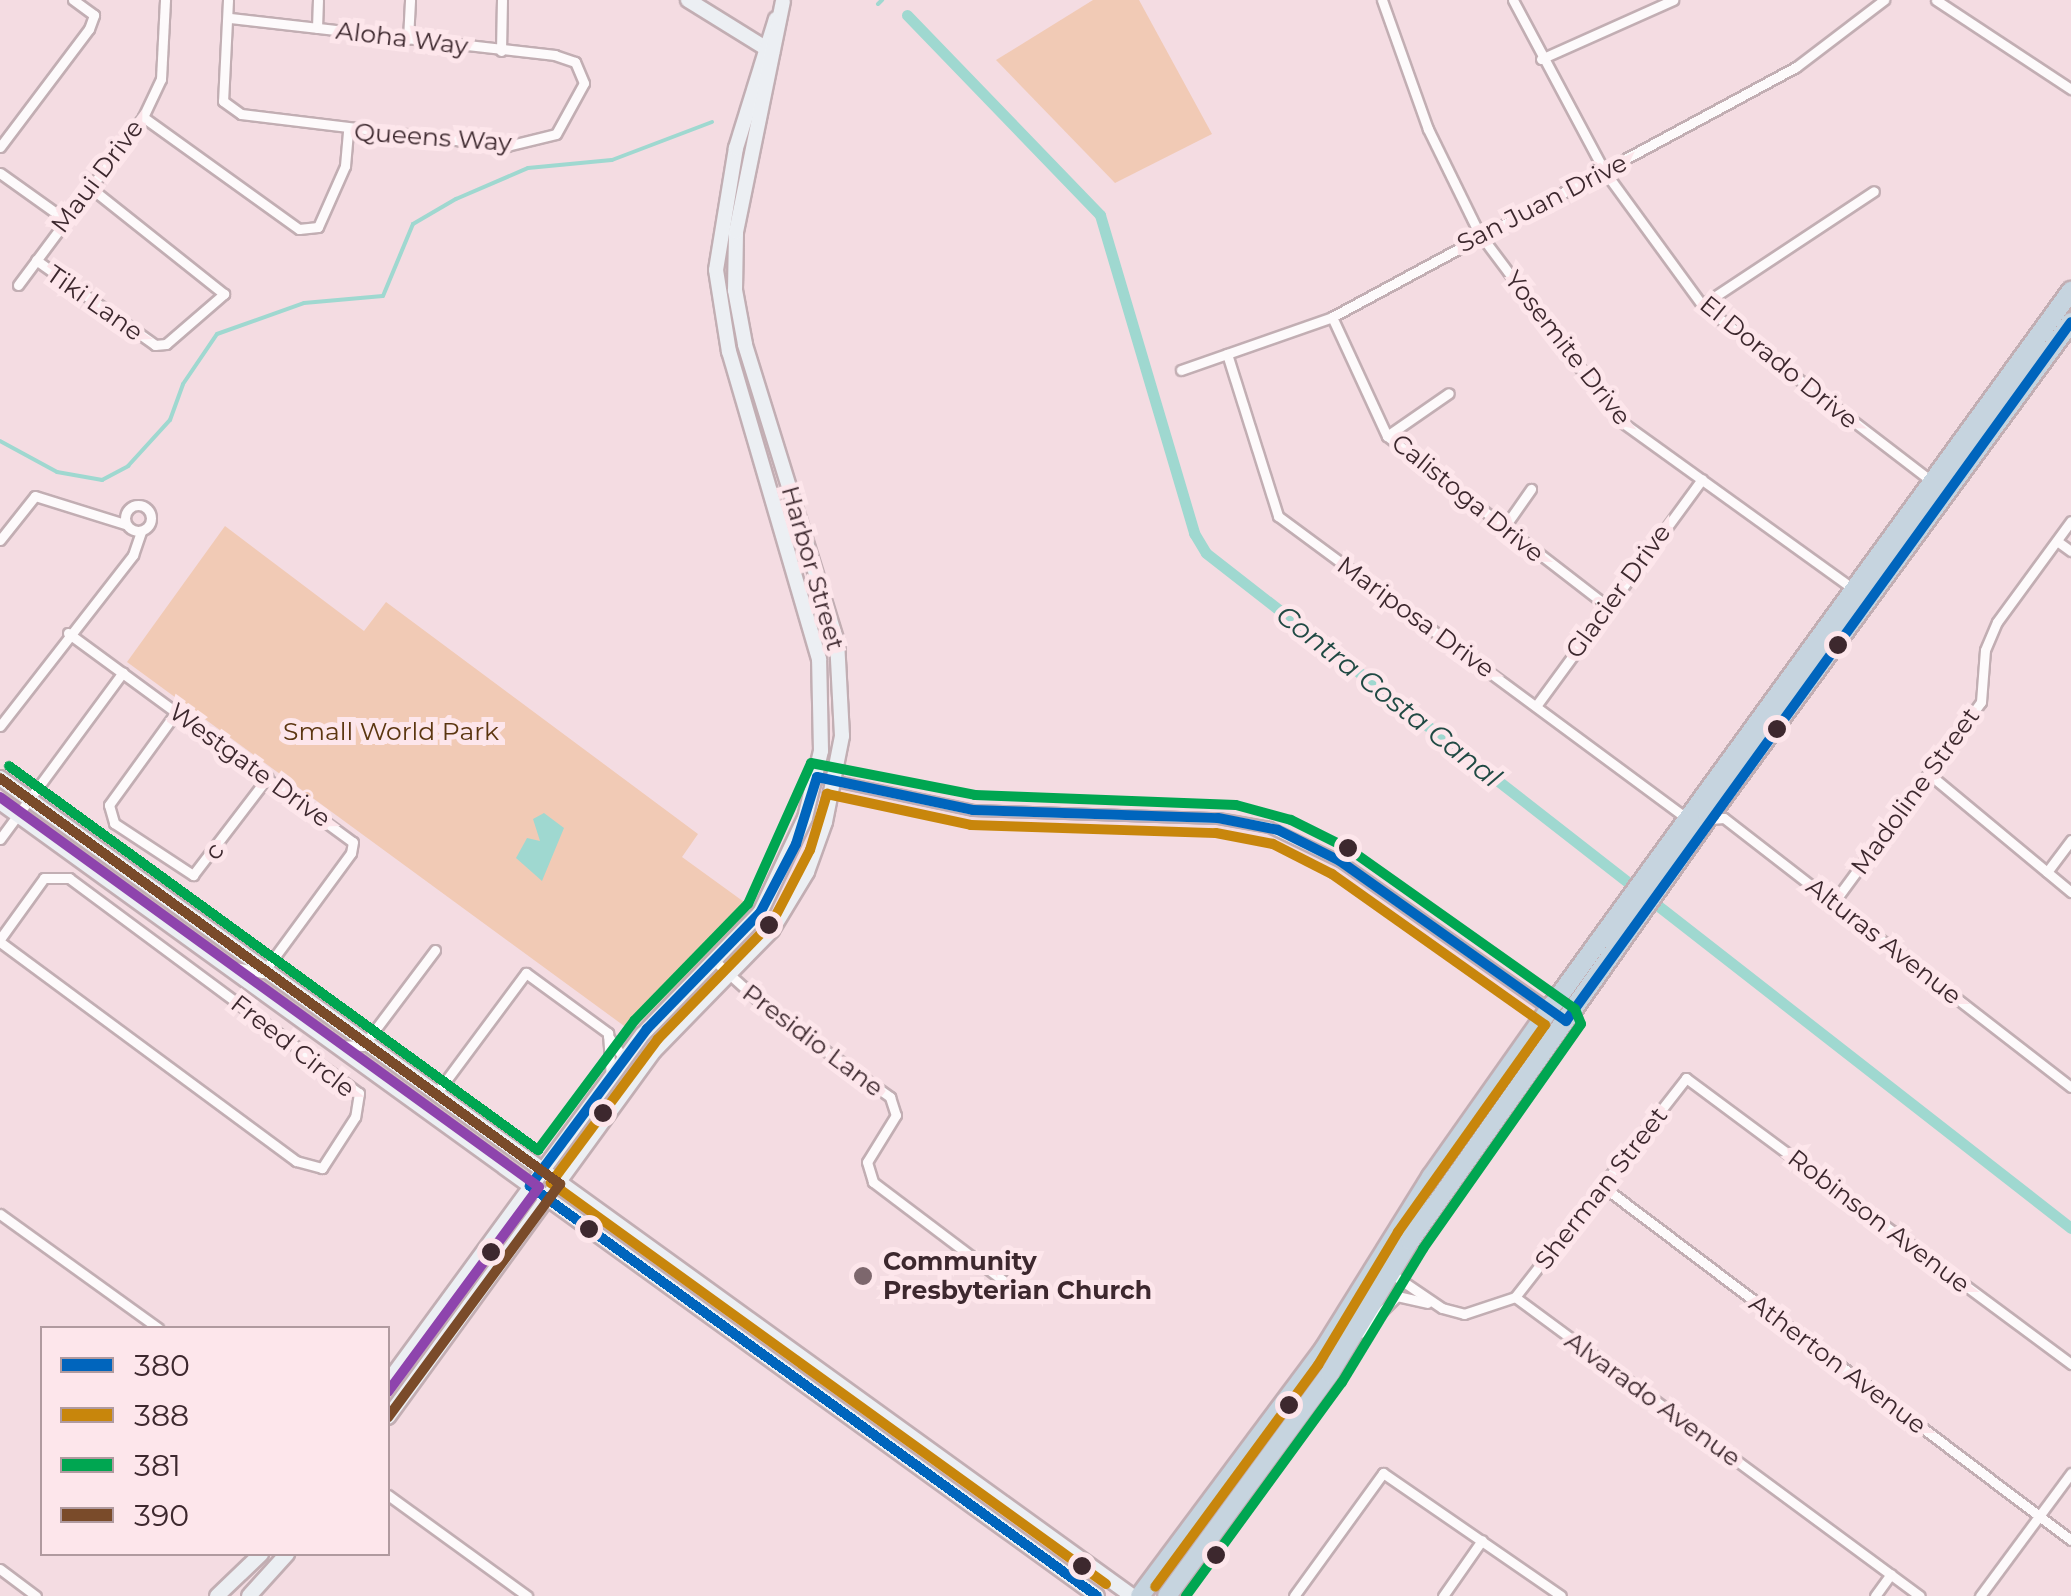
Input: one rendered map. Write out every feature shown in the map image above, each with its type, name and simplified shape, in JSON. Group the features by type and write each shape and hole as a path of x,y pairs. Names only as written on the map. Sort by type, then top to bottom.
{"highway":[{"path":"2056,339 2071,290"},
{"path":"1140,1596 1566,1021 1632,914 1698,820 1942,488 2071,322"},
{"path":"1167,1596 1350,1341 1382,1268 1550,1010 1632,914"}],"street":[{"path":"0,147 94,15 73,0"},
{"name":"Maui Drive","path":"18,285 62,218 143,117 161,79 165,0"},
{"path":"228,0 228,18"},
{"path":"317,28 318,0"},
{"path":"408,39 410,0"},
{"path":"500,50 502,0"},
{"path":"688,0 771,51"},
{"name":"Yosemite Drive","path":"1382,0 1428,129 1479,233 1618,420 1863,596"},
{"name":"El Dorado Drive","path":"1513,0 1604,172 1702,306 1942,488"},
{"path":"1541,59 1673,0"},
{"name":"San Juan Drive","path":"1182,370 1332,317 1479,233 1604,172 1796,67 1884,0"},
{"path":"1936,0 2071,89"},
{"name":"Harbor Street","path":"390,1414 663,1040 731,977 802,882 836,782 843,700 829,612 745,344 734,290 736,232 783,1"},
{"name":"Aloha Way","path":"228,18 574,62"},
{"name":"Queens Way","path":"228,18 223,102 229,111 348,131 507,146 537,141 566,123 581,95 584,83 574,62"},
{"name":"Harbor Street","path":"390,1379 624,1059 660,1015 717,962 778,884 816,777 822,695 810,618 744,408 717,296 718,229 771,51"},
{"path":"143,117 299,230 318,228 345,166 348,131"},
{"path":"0,173 62,218"},
{"name":"Tiki Lane","path":"36,260 155,344 166,344 224,294 87,185"},
{"path":"1702,306 1874,190"},
{"name":"Calistoga Drive","path":"1332,317 1387,436 1604,604"},
{"name":"Mariposa Drive","path":"1226,354 1278,516 1698,820"},
{"path":"1387,436 1449,393"},
{"name":"Glacier Drive","path":"1536,706 1604,604 1702,479"},
{"path":"1503,529 1531,489"},
{"path":"0,540 36,496 140,532"},
{"path":"0,726 68,633 134,555 140,532 151,523 146,508 130,508 126,524"},
{"name":"Madoline Street","path":"1834,902 1981,702 1985,650 1997,622 2071,522"},
{"path":"2057,540 2071,551"},
{"path":"810,618 829,612"},
{"name":"Westgate Drive","path":"68,633 268,777 354,847 266,970"},
{"path":"0,839 122,672"},
{"name":"c","path":"177,711 109,804 114,823 191,876 268,777"},
{"path":"1929,774 2071,892"},
{"path":"816,777 974,810 1218,818 1278,830 1340,861 1566,1021"},
{"path":"0,778 1132,1596"},
{"path":"0,802 1098,1596"},
{"name":"Alturas Avenue","path":"1698,820 1724,818 2071,1086"},
{"path":"2047,872 2071,840"},
{"name":"Freed Circle","path":"44,878 69,878 344,1080 359,1093 355,1116 322,1168 296,1161 0,941 44,878"},
{"path":"335,1045 359,1049 366,1043 435,950"},
{"name":"Presidio Lane","path":"717,962 731,977 890,1097 896,1115 867,1162 873,1182 1009,1285"},
{"path":"229,966 256,976 266,970"},
{"path":"436,1094 526,974 608,1034 612,1049 624,1059"},
{"path":"608,1034 611,1078"},
{"name":"Sherman Street","path":"1515,1297 1606,1188 1686,1078"},
{"name":"Robinson Avenue","path":"1686,1078 2071,1364"},
{"name":"Atherton Avenue","path":"1606,1188 2071,1540"},
{"path":"0,1214 155,1326"},
{"path":"1382,1268 1442,1308"},
{"path":"1350,1341 1397,1296 1481,1313 1515,1297"},
{"name":"Alvarado Avenue","path":"1515,1297 1920,1596"},
{"path":"1294,1596 1383,1473 1561,1596"},
{"path":"1980,1596 2071,1473"},
{"path":"390,1496 527,1596"},
{"path":"1444,1596 1482,1540"},
{"path":"216,1596 258,1556"},
{"path":"249,1596 285,1556"},
{"path":"0,1570 36,1596"},
{"path":"1875,1596 1892,1574"}],"green space":[{"path":"1093,0 1139,0 1212,134 1115,183 996,60"},
{"name":"Small World Park","path":"225,526 364,631 386,602 698,834 682,857 751,907 631,1031 127,662"}],"shaded area":[{"path":"544,813 564,828 542,881 516,858 527,838 540,841 533,819"}],"waterway":[{"path":"878,4 882,0"},
{"name":"Contra Costa Canal","path":"907,15 1100,215 1194,533 1206,553 2071,1228"},
{"path":"0,441 57,472 102,480 128,466 170,420 183,384 217,334 304,303 383,296 413,224 456,199 528,168 612,160 712,122"}],"transit line":[{"name":"380","path":"1097,1596 530,1186 647,1029 760,913 796,844 817,777 973,810 1218,818 1278,830 1340,861 1566,1021 2071,322"},
{"name":"381","path":"9,766 538,1150 635,1020 748,904 811,763 975,795 1236,805 1291,820 1349,849 1575,1009 1581,1024 1423,1249 1342,1382 1186,1596"},
{"name":"390","path":"0,778 560,1184 390,1414"},
{"name":"388","path":"1106,1584 551,1183 658,1039 773,921 810,850 827,794 971,825 1216,833 1273,844 1332,874 1545,1025 1398,1232 1318,1365 1155,1587"},
{"path":"0,797 539,1187 390,1389"}],"place":[{"name":"Community Presbyterian Church","path":"863,1276"}]}
